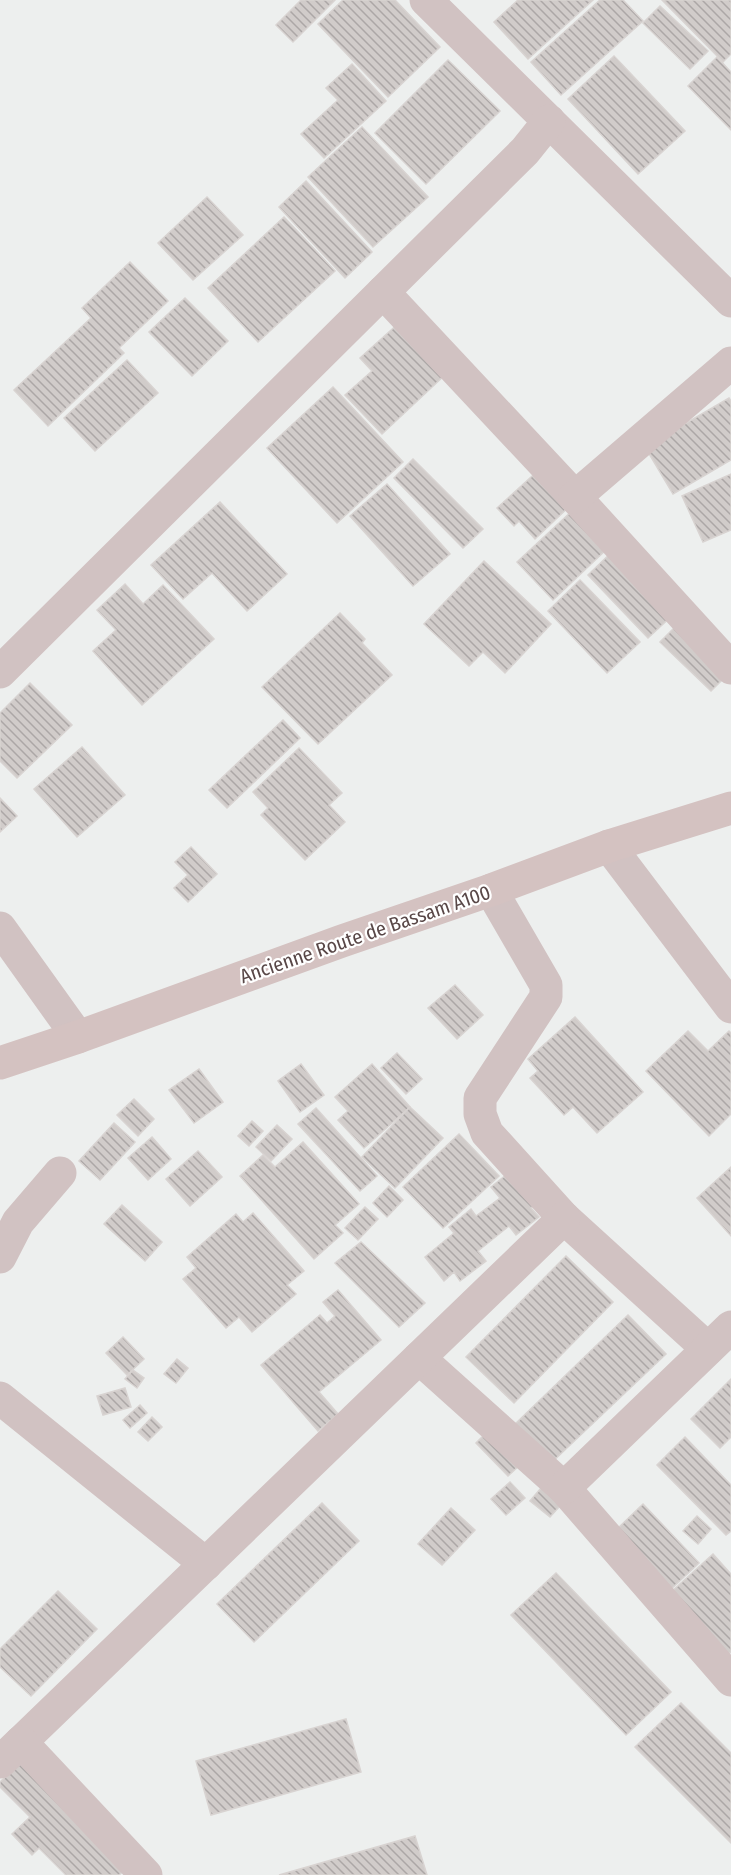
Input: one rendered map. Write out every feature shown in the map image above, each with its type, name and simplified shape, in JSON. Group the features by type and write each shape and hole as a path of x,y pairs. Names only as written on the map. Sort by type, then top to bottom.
{"main road":[{"name":"Ancienne Route de Bassam A100","path":"0,1063 491,890 609,846 731,808"}],"street":[{"path":"426,0 731,301"},
{"path":"0,672 525,151 549,122"},
{"path":"383,292 731,668"},
{"path":"575,497 731,363"},
{"path":"609,846 731,1006"},
{"path":"491,890 546,985 546,997 480,1098 480,1114 487,1133 564,1218 720,1338 564,1488"},
{"path":"0,928 78,1037"},
{"path":"0,1257 18,1222 60,1173"},
{"path":"146,1875 10,1752 564,1218"},
{"path":"419,1358 564,1488 731,1680"},
{"path":"0,1398 206,1564"}],"building":[{"path":"301,0 335,0 293,42 276,25"},
{"path":"343,0 395,0 440,47 388,97 318,24"},
{"path":"518,0 593,0 528,59 494,22"},
{"path":"600,0 623,0 643,21 561,95 531,62"},
{"path":"662,0 731,0 731,54 723,62"},
{"path":"660,6 708,51 690,69 643,23"},
{"path":"614,56 685,131 638,174 568,99"},
{"path":"717,57 731,72 731,130 688,86"},
{"path":"448,60 500,111 426,184 375,133"},
{"path":"352,64 386,101 324,158 301,134 338,100 326,88"},
{"path":"362,127 428,197 373,247 308,177"},
{"path":"306,181 372,252 345,278 279,207"},
{"path":"207,197 243,235 193,280 158,243"},
{"path":"284,217 335,271 258,342 208,288"},
{"path":"130,262 168,301 119,348 124,353 48,426 14,390 91,318 82,308"},
{"path":"185,298 228,341 192,376 149,332"},
{"path":"400,322 447,373 382,434 345,395 372,371 360,358"},
{"path":"127,360 158,393 95,451 64,418"},
{"path":"333,387 403,462 337,523 267,448"},
{"path":"729,398 731,401 731,460 673,494 645,447"},
{"path":"413,459 483,529 463,548 394,478"},
{"path":"542,467 574,502 535,539 519,521 514,526 497,508"},
{"path":"731,474 731,530 703,542 682,496"},
{"path":"387,484 450,554 413,586 350,516"},
{"path":"220,502 287,574 247,611 212,573 183,599 151,565"},
{"path":"573,510 608,548 553,600 517,562"},
{"path":"615,549 675,613 648,638 588,575"},
{"path":"484,561 551,624 505,673 483,652 469,666 424,624"},
{"path":"580,580 640,642 607,673 548,611"},
{"path":"125,584 143,604 163,585 214,639 142,705 93,651 116,630 97,610"},
{"path":"340,613 365,639 362,643 392,675 318,744 262,687"},
{"path":"677,625 728,674 711,691 660,642"},
{"path":"30,683 72,725 17,778 0,761 0,713"},
{"path":"283,720 300,738 227,808 209,790"},
{"path":"82,747 125,795 77,837 34,789"},
{"path":"299,748 342,793 329,805 345,822 305,860 261,815 268,808 253,792"},
{"path":"0,798 17,816 0,832"},
{"path":"191,847 217,874 188,902 174,888 188,875 175,862"},
{"path":"455,985 483,1015 457,1039 428,1008"},
{"path":"575,1017 643,1092 597,1133 573,1107 564,1115 530,1078 538,1071 528,1059"},
{"path":"688,1031 708,1051 729,1031 731,1033 731,1114 709,1136 646,1071"},
{"path":"397,1053 422,1079 406,1094 381,1068"},
{"path":"301,1064 324,1095 300,1112 278,1081"},
{"path":"372,1064 410,1107 364,1148 338,1120 348,1111 335,1097"},
{"path":"199,1069 223,1102 194,1123 169,1090"},
{"path":"134,1099 154,1119 138,1136 117,1115"},
{"path":"410,1107 443,1138 395,1188 362,1157"},
{"path":"316,1108 377,1176 360,1191 298,1124"},
{"path":"252,1121 263,1131 249,1146 238,1136"},
{"path":"114,1123 135,1142 100,1180 79,1161"},
{"path":"277,1125 292,1139 271,1161 256,1147"},
{"path":"459,1134 499,1176 443,1228 403,1187"},
{"path":"152,1137 171,1159 148,1180 128,1158"},
{"path":"303,1142 359,1204 335,1225 343,1233 314,1259 240,1176 263,1155 275,1167"},
{"path":"198,1151 222,1177 190,1206 166,1179"},
{"path":"731,1167 731,1236 697,1198"},
{"path":"512,1170 538,1202 531,1208 539,1217 516,1235 509,1226 478,1251 486,1261 460,1281 454,1272 444,1281 425,1257 454,1233 449,1227 471,1209 476,1216 500,1198 491,1187"},
{"path":"389,1186 403,1200 387,1217 373,1203"},
{"path":"122,1205 162,1242 145,1261 104,1224"},
{"path":"365,1207 378,1219 358,1240 345,1228"},
{"path":"253,1213 304,1271 287,1285 296,1294 252,1332 239,1317 226,1328 183,1279 196,1268 187,1257 236,1214 243,1222"},
{"path":"361,1242 425,1303 399,1327 335,1263"},
{"path":"566,1256 613,1302 514,1403 466,1357"},
{"path":"338,1290 381,1340 319,1392 338,1414 318,1431 261,1365 320,1315 327,1323 335,1316 323,1302"},
{"path":"628,1315 666,1354 549,1465 512,1427"},
{"path":"123,1337 144,1359 127,1375 106,1353"},
{"path":"177,1359 188,1368 176,1383 164,1374"},
{"path":"133,1370 144,1378 137,1388 125,1379"},
{"path":"731,1379 731,1437 720,1448 691,1419"},
{"path":"125,1388 131,1407 103,1415 97,1396"},
{"path":"140,1405 147,1413 130,1428 123,1420"},
{"path":"152,1417 162,1427 148,1441 138,1432"},
{"path":"489,1430 522,1463 508,1476 476,1443"},
{"path":"685,1437 731,1485 731,1531 726,1535 657,1465"},
{"path":"547,1481 567,1498 550,1517 530,1501"},
{"path":"510,1482 525,1498 506,1515 491,1499"},
{"path":"322,1503 359,1541 254,1642 217,1604"},
{"path":"643,1504 699,1563 669,1591 614,1532"},
{"path":"451,1508 475,1530 442,1565 418,1544"},
{"path":"697,1516 711,1529 698,1544 683,1531"},
{"path":"713,1554 731,1574 731,1652 726,1656 670,1593"},
{"path":"556,1573 671,1692 626,1735 511,1615"},
{"path":"58,1591 97,1629 31,1696 0,1667 0,1649"},
{"path":"681,1703 731,1753 731,1843 635,1747"},
{"path":"346,1719 361,1772 211,1815 196,1761"},
{"path":"21,1762 127,1868 119,1875 66,1875 39,1848 32,1855 12,1834 30,1817 0,1787 0,1782"},
{"path":"415,1836 427,1875 279,1875"}]}
